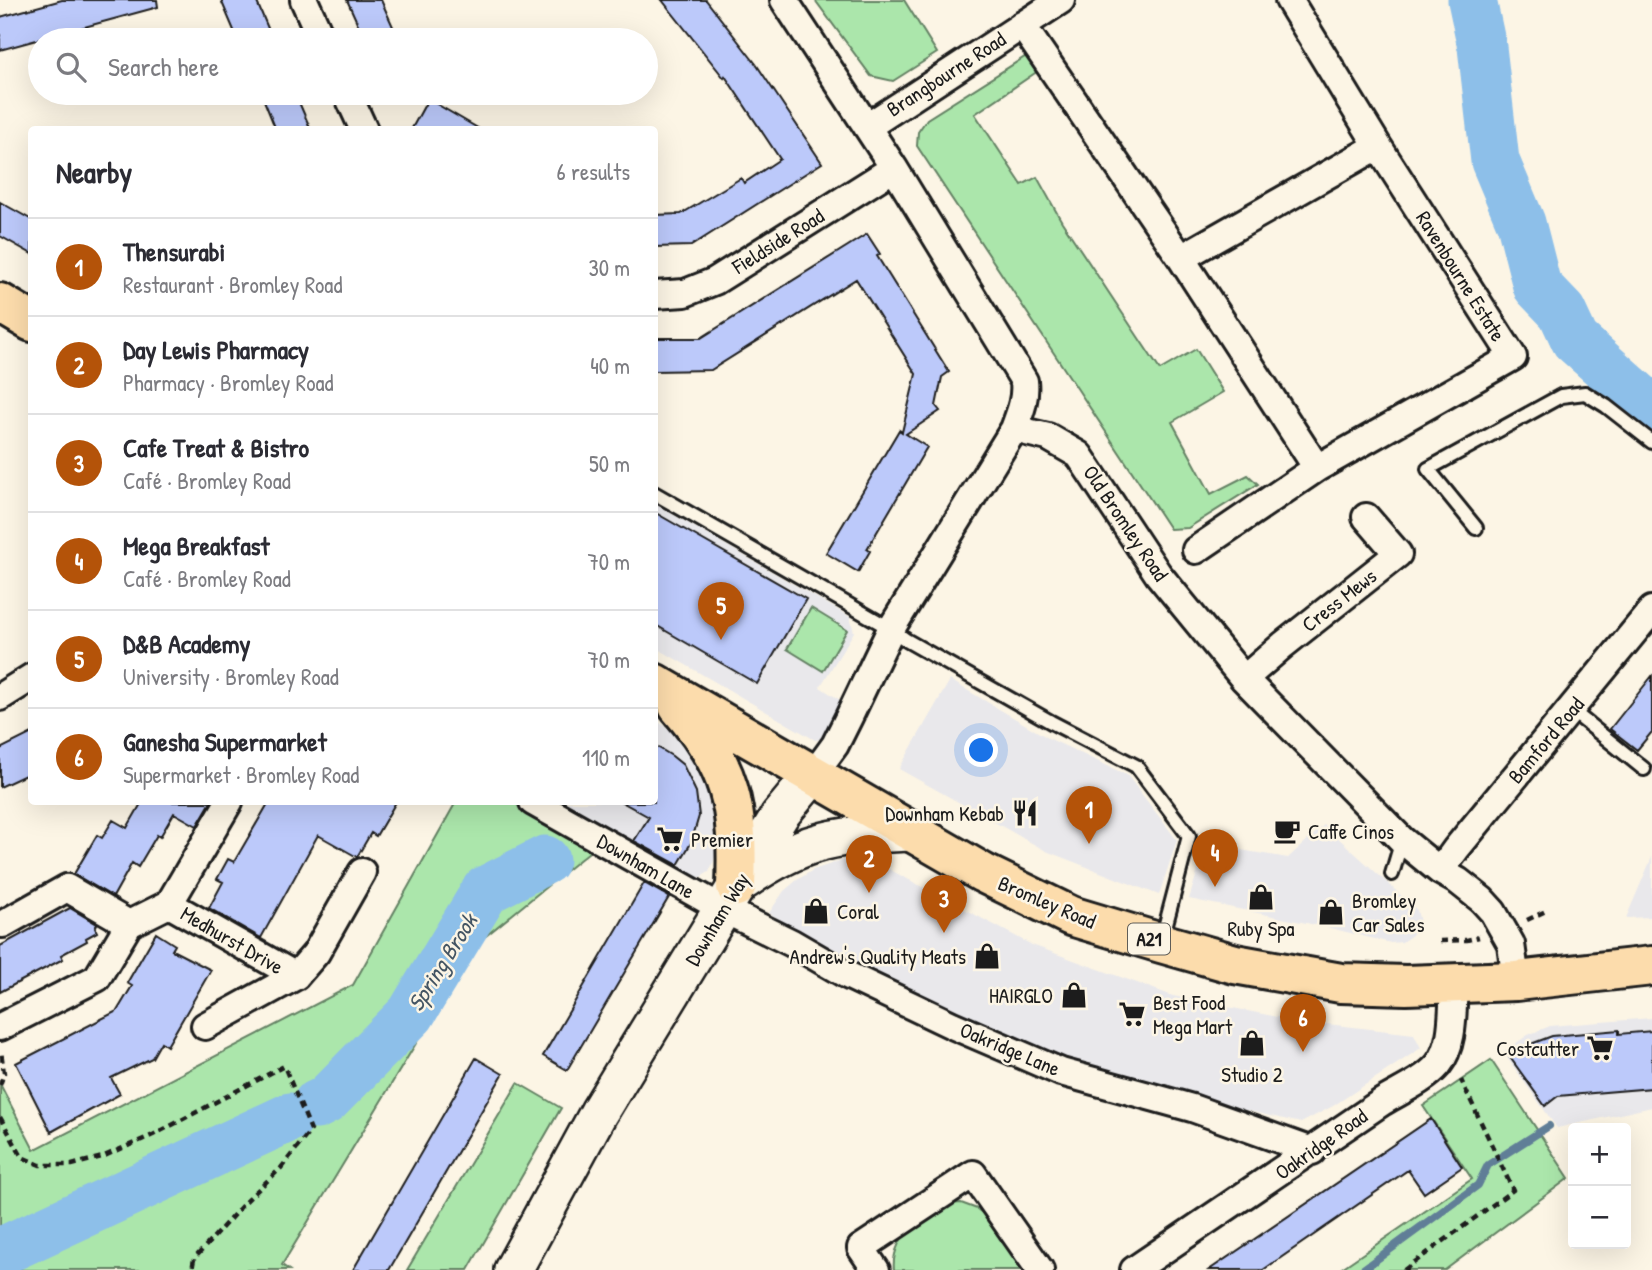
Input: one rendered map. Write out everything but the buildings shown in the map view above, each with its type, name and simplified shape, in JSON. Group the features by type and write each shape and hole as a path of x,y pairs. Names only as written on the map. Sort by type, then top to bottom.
{"main road":[{"path":"0,303 28,320"},
{"path":"658,686 706,740 727,779 734,810 737,844 729,898"},
{"name":"Bromley Road","path":"658,686 910,832 984,873 1071,916 1235,964 1341,983 1406,985 1516,981 1652,966"}],"street":[{"path":"304,0 317,28"},
{"path":"784,0 894,168 1024,382 1024,404 1014,429"},
{"name":"Brangbourne Road","path":"867,127 1062,0"},
{"name":"Ravenbourne Estate","path":"1196,550 1317,468 1513,357 1378,146 1289,0"},
{"path":"1022,25 1181,258 1317,468"},
{"path":"353,105 362,126"},
{"path":"1181,258 1378,146"},
{"name":"Fieldside Road","path":"658,295 685,293 715,281 894,168"},
{"name":"Downham Way","path":"513,1270 599,1112 786,805 835,745 891,629 1014,429"},
{"name":"Old Bromley Road","path":"1014,429 1048,437 1079,455 1158,574 1244,679 1402,840 1440,871 1458,881 1493,912 1511,944 1516,981"},
{"name":"Cress Mews","path":"1244,679 1398,554 1366,517"},
{"name":"Bamford Road","path":"1440,871 1455,849 1652,610"},
{"path":"0,697 28,680"},
{"name":"Medhurst Drive","path":"130,924 169,904 227,805"},
{"name":"Downham Lane","path":"539,805 729,898"},
{"path":"729,898 785,855 815,842 848,835 910,832"},
{"name":"Medhurst Drive","path":"205,1026 296,976 316,953 362,872"},
{"path":"0,1027 97,978 130,924 68,888 3,924"},
{"name":"Oakridge Lane","path":"729,898 792,943 847,975 952,1025 1061,1072 1192,1108 1312,1151"},
{"name":"Medhurst Drive","path":"169,904 296,976"},
{"name":"Oakridge Road","path":"1134,1270 1437,1065 1450,1036 1454,984"},
{"path":"876,1270 862,1248 973,1174 1040,1270"}],"lane":[{"path":"1476,528 1428,469 1561,396 1585,393 1652,442"},
{"path":"658,495 1051,722 1136,766 1189,836 1161,943"},
{"path":"1571,710 1644,769"},
{"path":"1392,874 1402,840"}],"path":[{"path":"0,1046 4,1073 0,1085"},
{"path":"0,1117 22,1157 40,1165 72,1165 102,1157 153,1135 284,1066 311,1130 281,1168 246,1201 194,1259 192,1270"},
{"path":"1404,1270 1513,1190 1461,1080"}],"shaded area":[{"path":"658,506 850,617 854,632 820,687 843,702 822,739 815,740 658,649"},
{"path":"950,680 1048,738 1127,775 1177,840 1159,895 1046,851 899,769"},
{"path":"658,722 688,740 709,764 720,846 709,872 693,880 551,805 658,805"},
{"path":"1324,825 1417,910 1420,922 1412,935 1402,942 1391,943 1189,899 1206,844 1288,858"},
{"path":"1652,857 1652,917 1626,918"},
{"path":"846,859 881,865 1032,945 1173,996 1292,1020 1414,1034 1421,1048 1333,1106 1301,1123 1206,1101 946,1020 769,913 784,891 797,880 813,870"},
{"path":"1652,1018 1652,1107 1580,1123 1568,1123 1568,1126 1557,1128 1503,1052 1528,1035 1550,1026"}],"green space":[{"path":"815,0 904,0 937,53 893,81 871,76"},
{"path":"1028,55 1038,71 975,114 1022,185 1037,177 1062,222 1160,370 1196,349 1223,392 1172,422 1211,494 1248,475 1258,484 1188,528 1170,529 917,146 918,132 927,119"},
{"path":"811,608 847,630 823,671 787,649"},
{"path":"454,805 528,805 599,844 476,944 282,1265 289,1270 0,1270 0,1084 34,1150 353,985"},
{"path":"1491,1060 1568,1179 1445,1270 1339,1270 1472,1179 1423,1106"},
{"path":"518,1083 561,1108 468,1270 407,1270"},
{"path":"961,1203 977,1209 989,1218 1025,1270 894,1270 898,1245 914,1224 936,1209"}],"waterway":[{"path":"1472,0 1482,47 1495,161 1521,223 1537,286 1562,312 1575,340 1652,409"},
{"name":"Spring Brook","path":"316,1105 326,1100 411,1014 486,890 545,860"},
{"name":"Spring Brook","path":"0,1252 290,1117"},
{"path":"1362,1270 1478,1185 1488,1165 1549,1126"}],"place":[{"name":"D&B Academy","path":"721,640"},
{"name":"Downham Kebab","path":"1025,813"},
{"name":"Caffe Cinos","path":"1287,831"},
{"name":"Premier","path":"670,839"},
{"name":"Thensurabi","path":"1089,844"},
{"name":"Mega Breakfast","path":"1215,887"},
{"name":"Day Lewis Pharmacy","path":"869,893"},
{"name":"Ruby Spa","path":"1261,897"},
{"name":"Coral","path":"816,911"},
{"name":"Bromley Car Sales","path":"1331,912"},
{"name":"Cafe Treat & Bistro","path":"944,933"},
{"name":"Andrew's Quality Meats","path":"987,956"},
{"name":"HAIRGLO","path":"1074,995"},
{"name":"Best Food Mega Mart","path":"1132,1014"},
{"name":"Studio 2","path":"1252,1043"},
{"name":"Costcutter","path":"1600,1048"},
{"name":"Ganesha Supermarket","path":"1303,1052"}]}
